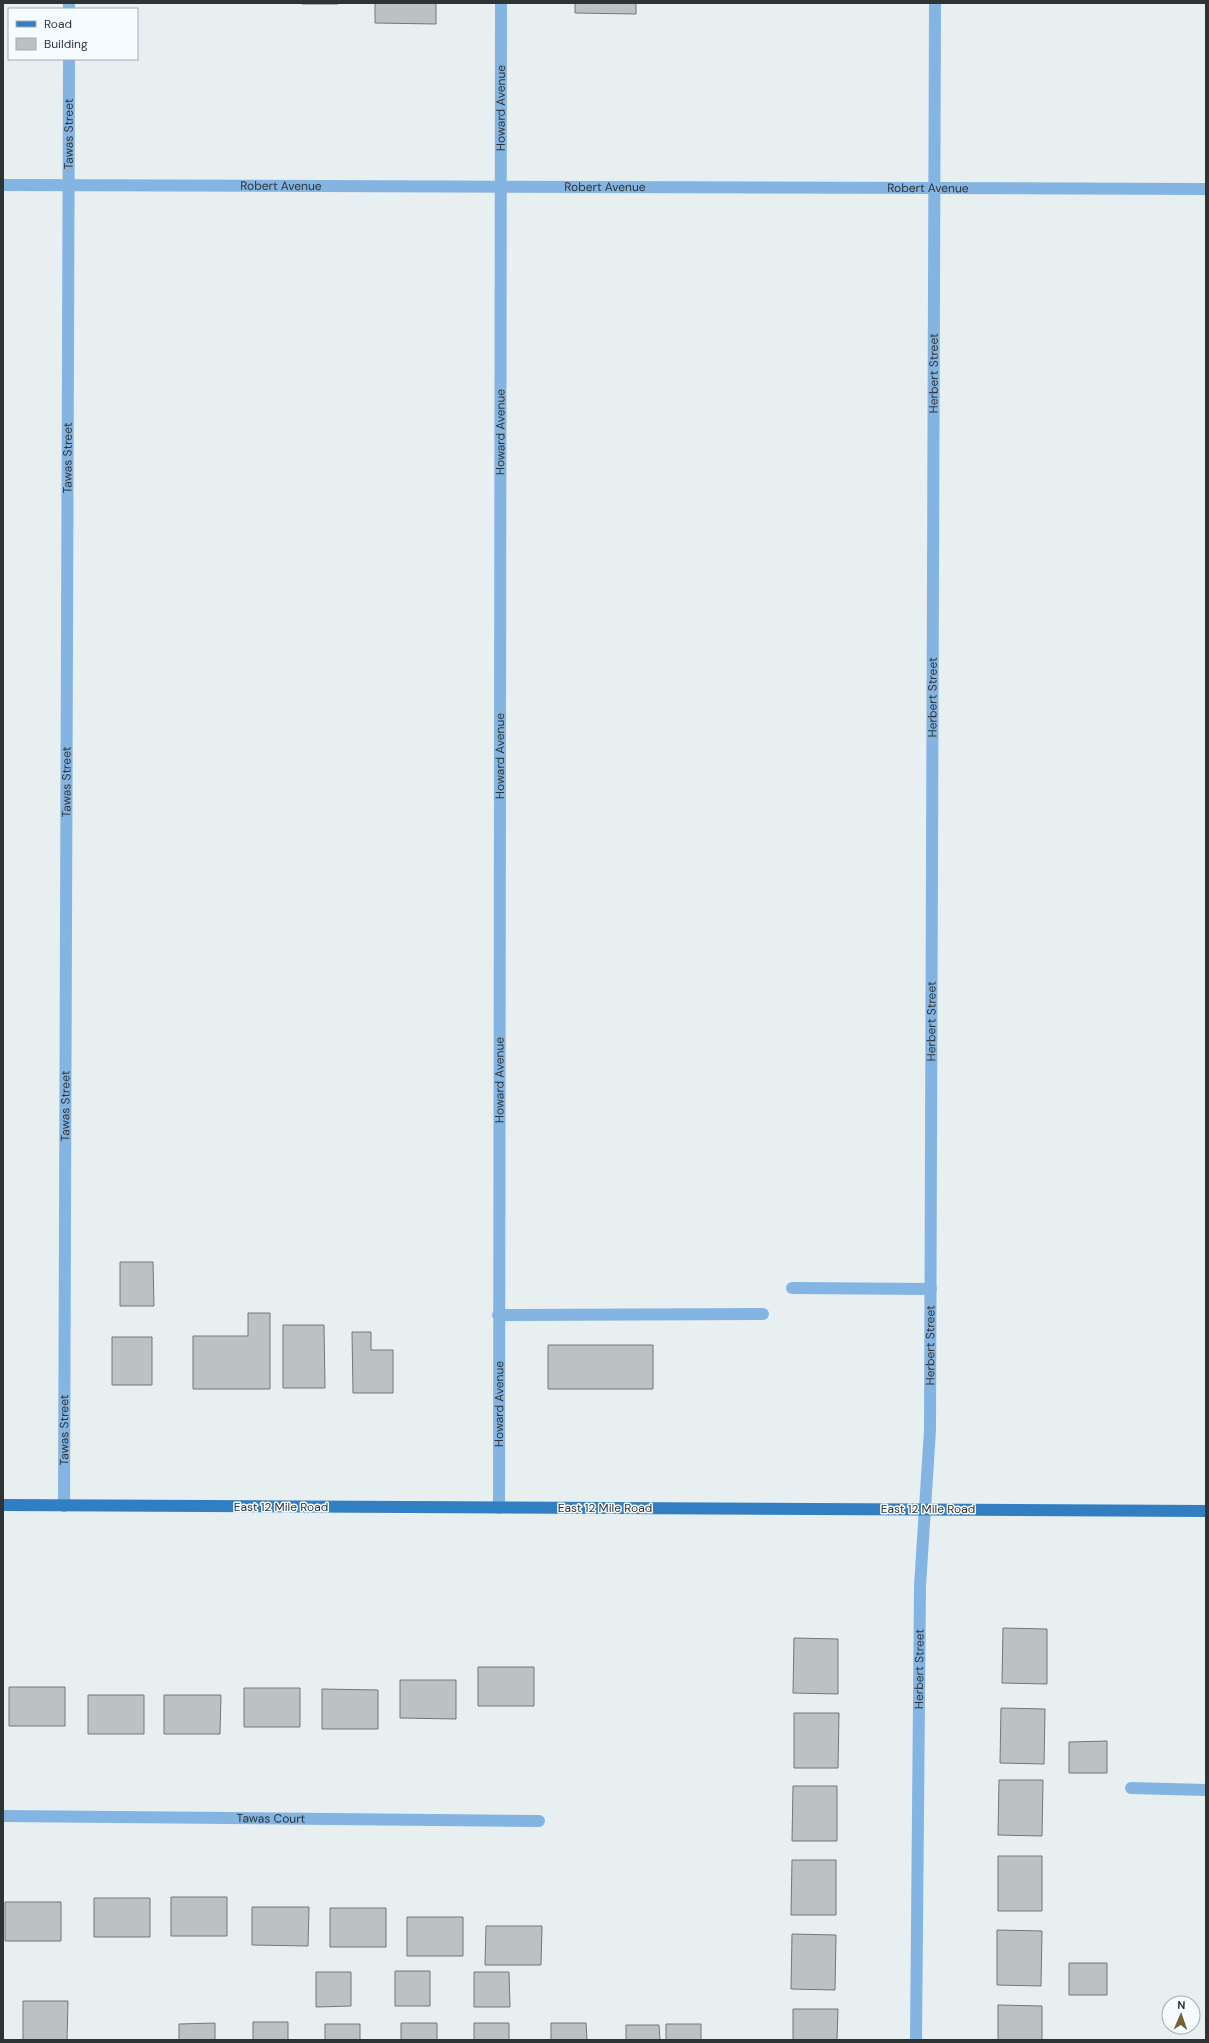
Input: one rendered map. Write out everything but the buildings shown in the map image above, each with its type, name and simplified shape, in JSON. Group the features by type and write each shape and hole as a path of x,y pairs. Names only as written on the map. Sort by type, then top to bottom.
{"main road":[{"name":"East 12 Mile Road","path":"3,1505 498,1508 926,1508 1206,1511"}],"street":[{"name":"Howard Avenue","path":"498,1508 501,3"},
{"name":"Herbert Street","path":"916,2040 920,1586 930,1430 935,3"},
{"name":"Tawas Street","path":"64,1506 69,60"},
{"name":"Robert Avenue","path":"3,185 501,188 1206,189"},
{"path":"792,1288 931,1289"},
{"path":"498,1316 764,1314"},
{"path":"1131,1788 1206,1790"},
{"name":"Tawas Court","path":"3,1816 539,1820"}]}
